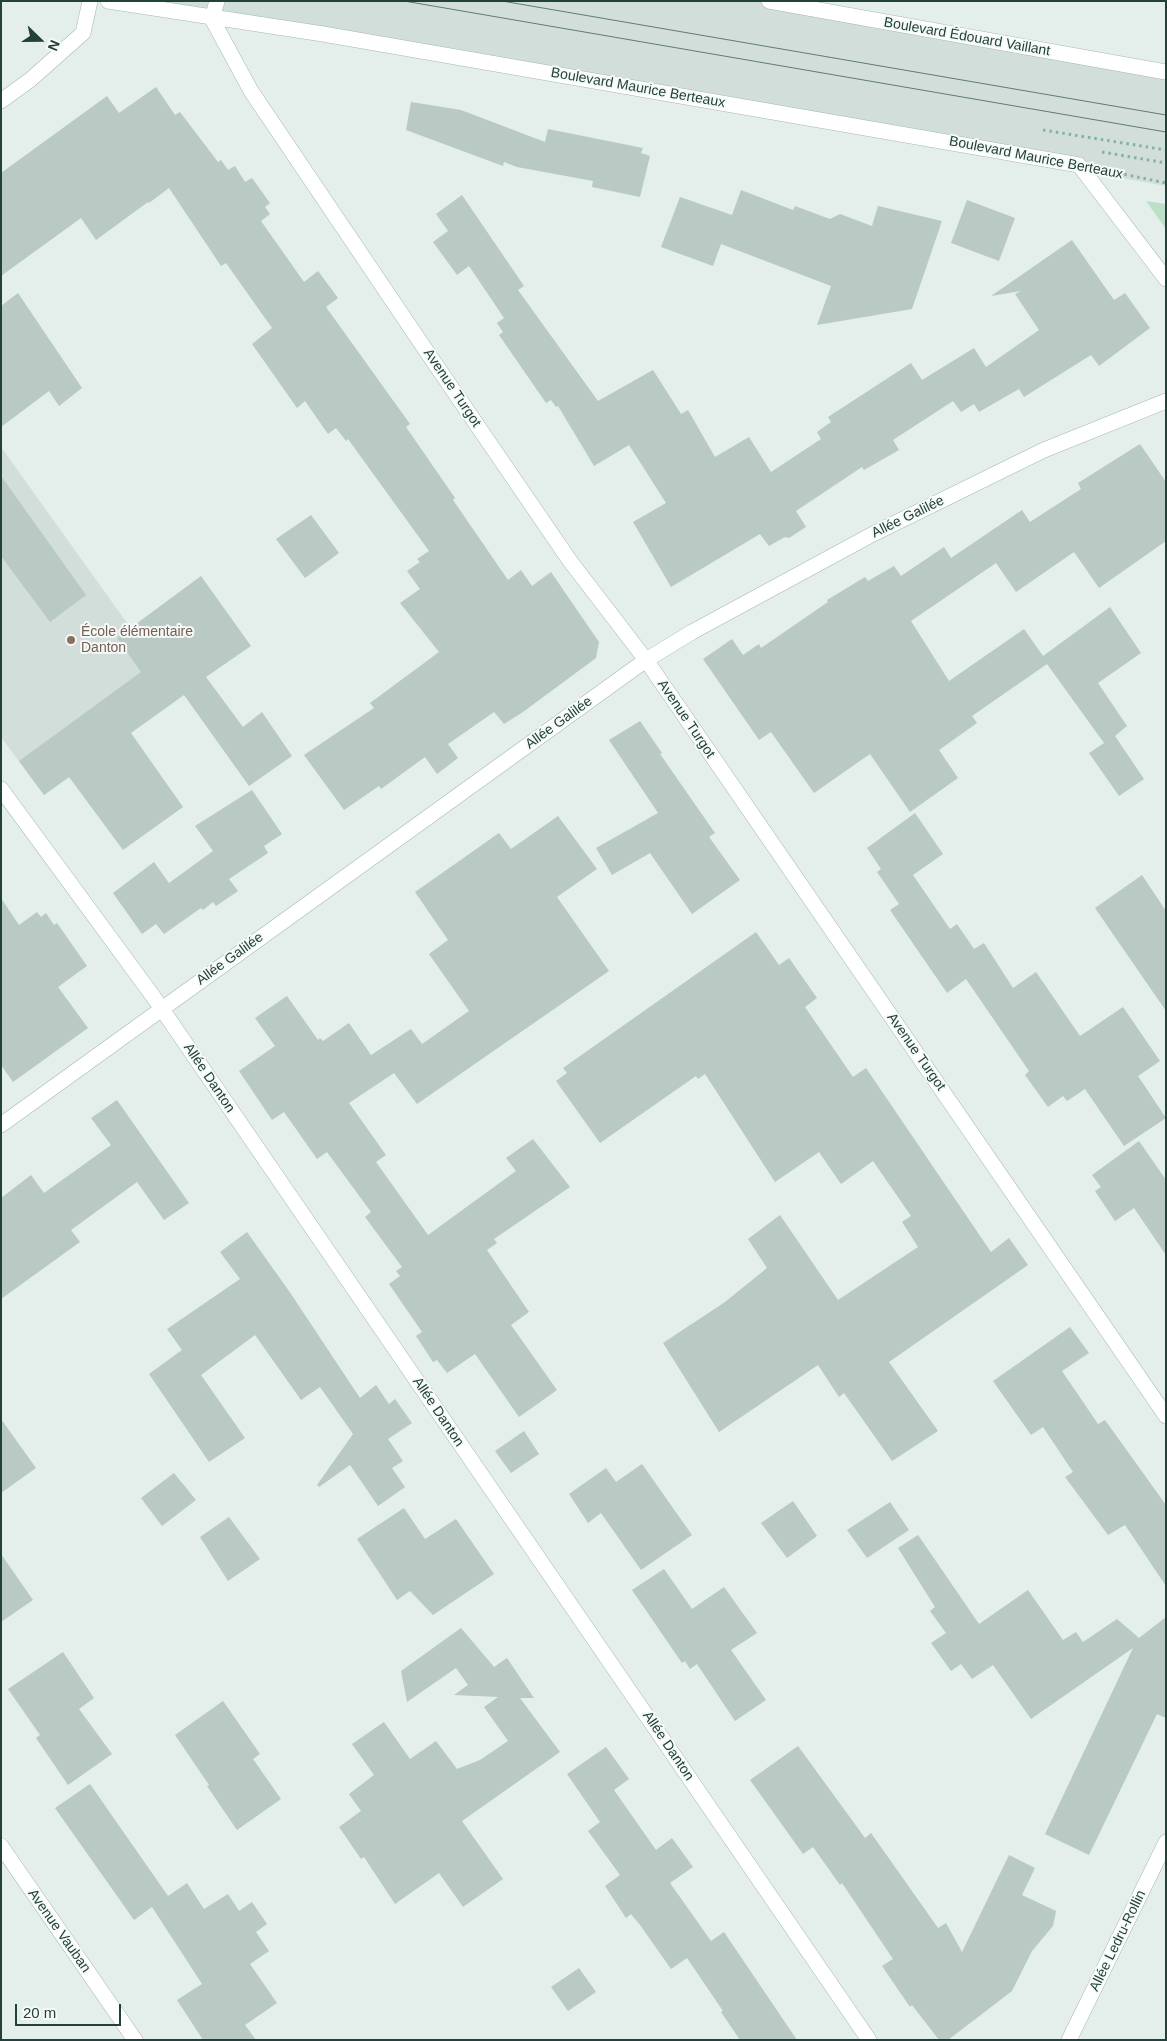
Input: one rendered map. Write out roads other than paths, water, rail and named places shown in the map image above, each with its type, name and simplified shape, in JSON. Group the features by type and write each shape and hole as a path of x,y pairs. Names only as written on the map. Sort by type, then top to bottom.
{"street":[{"path":"1,102 30,80 83,33 90,1"},
{"name":"Boulevard Maurice Berteaux","path":"108,1 333,36 1079,165 1166,280"},
{"path":"212,18 217,1"},
{"name":"Boulevard Édouard Vaillant","path":"769,1 850,8 1166,72"},
{"name":"Avenue Turgot","path":"212,18 252,91 425,349 570,560 646,660 1166,1416"},
{"name":"Allée Galilée","path":"1,1125 646,660 692,632 882,530 1044,450 1166,401"},
{"name":"Allée Danton","path":"1,789 161,1008 869,2040"},
{"name":"Allée Ledru-Rollin","path":"1069,2040 1166,1842"},
{"name":"Avenue Vauban","path":"1,1846 135,2040"}],"tram line":[{"path":"404,1 1166,132"},
{"path":"502,1 1166,115"}],"place":[{"name":"École élémentaire Danton","path":"71,640"}]}
